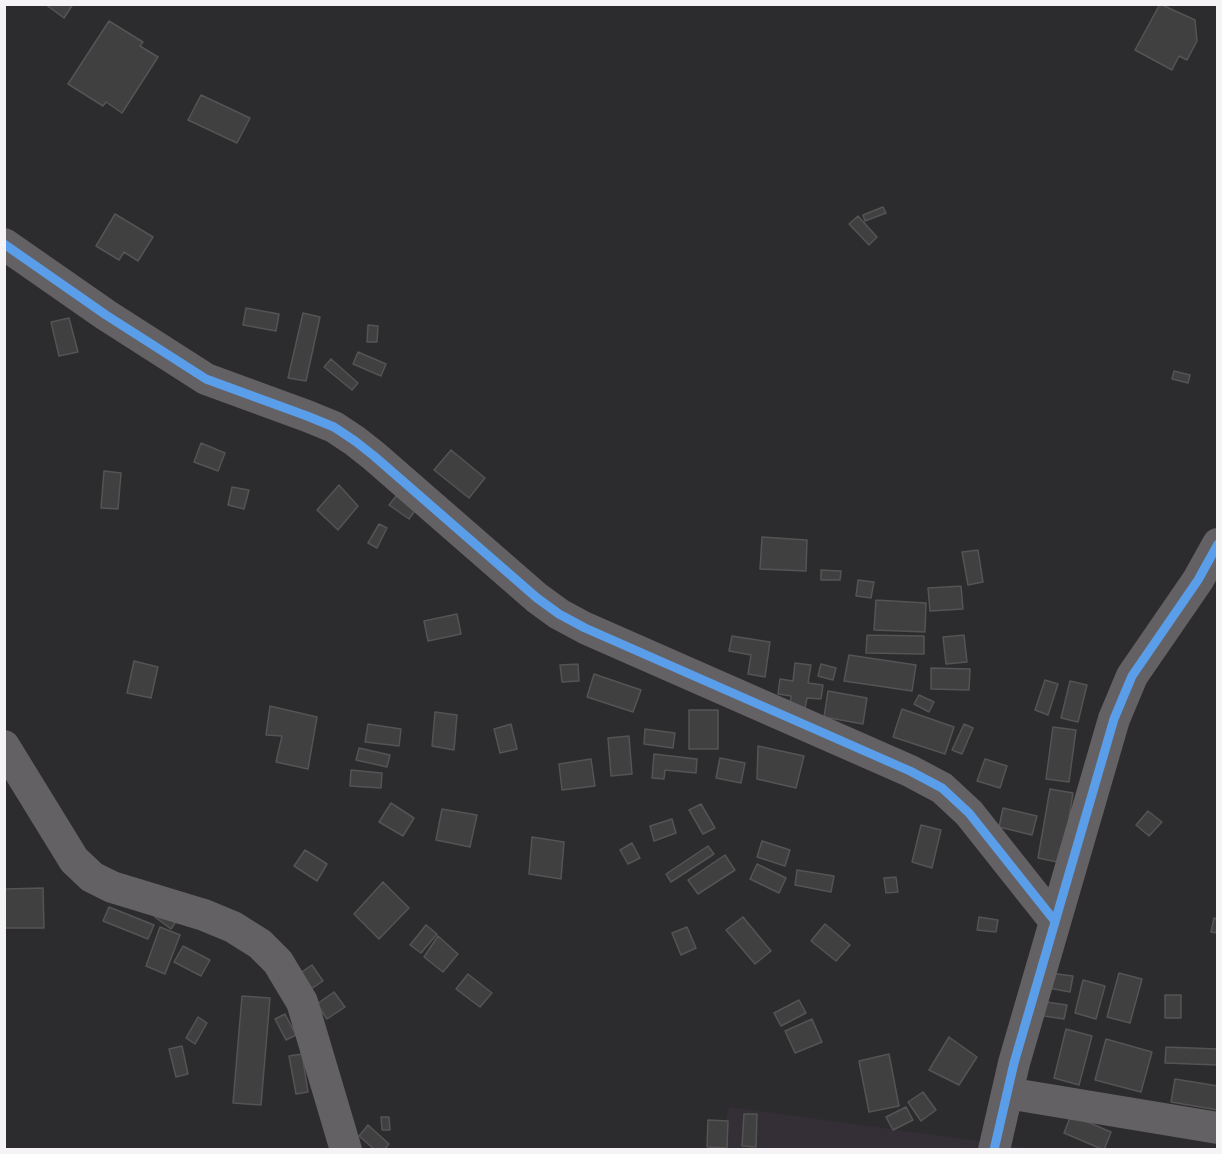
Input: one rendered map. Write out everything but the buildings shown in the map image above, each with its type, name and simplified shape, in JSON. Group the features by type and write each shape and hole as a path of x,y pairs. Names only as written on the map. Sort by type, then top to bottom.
{"street":[{"path":"4,244 106,315 206,379 334,427 355,441 537,598 559,614 585,628 910,771 942,788 969,813 1054,920"},
{"path":"994,1149 1054,920 1114,719 1132,676 1198,580 1218,544"},
{"path":"4,746 74,860 92,877 112,887 204,915 233,927 260,944 278,962 302,1002 346,1149"},
{"path":"1007,1093 1218,1128"}],"shaded area":[{"path":"729,1107 1037,1149 718,1150"}],"cycle path":[{"path":"4,244 106,315 206,379 334,427 374,456 537,598 559,614 585,628 910,771 942,788 969,813 1054,920"},
{"path":"994,1150 1014,1063 1114,719 1132,676 1198,580 1218,544"}]}
